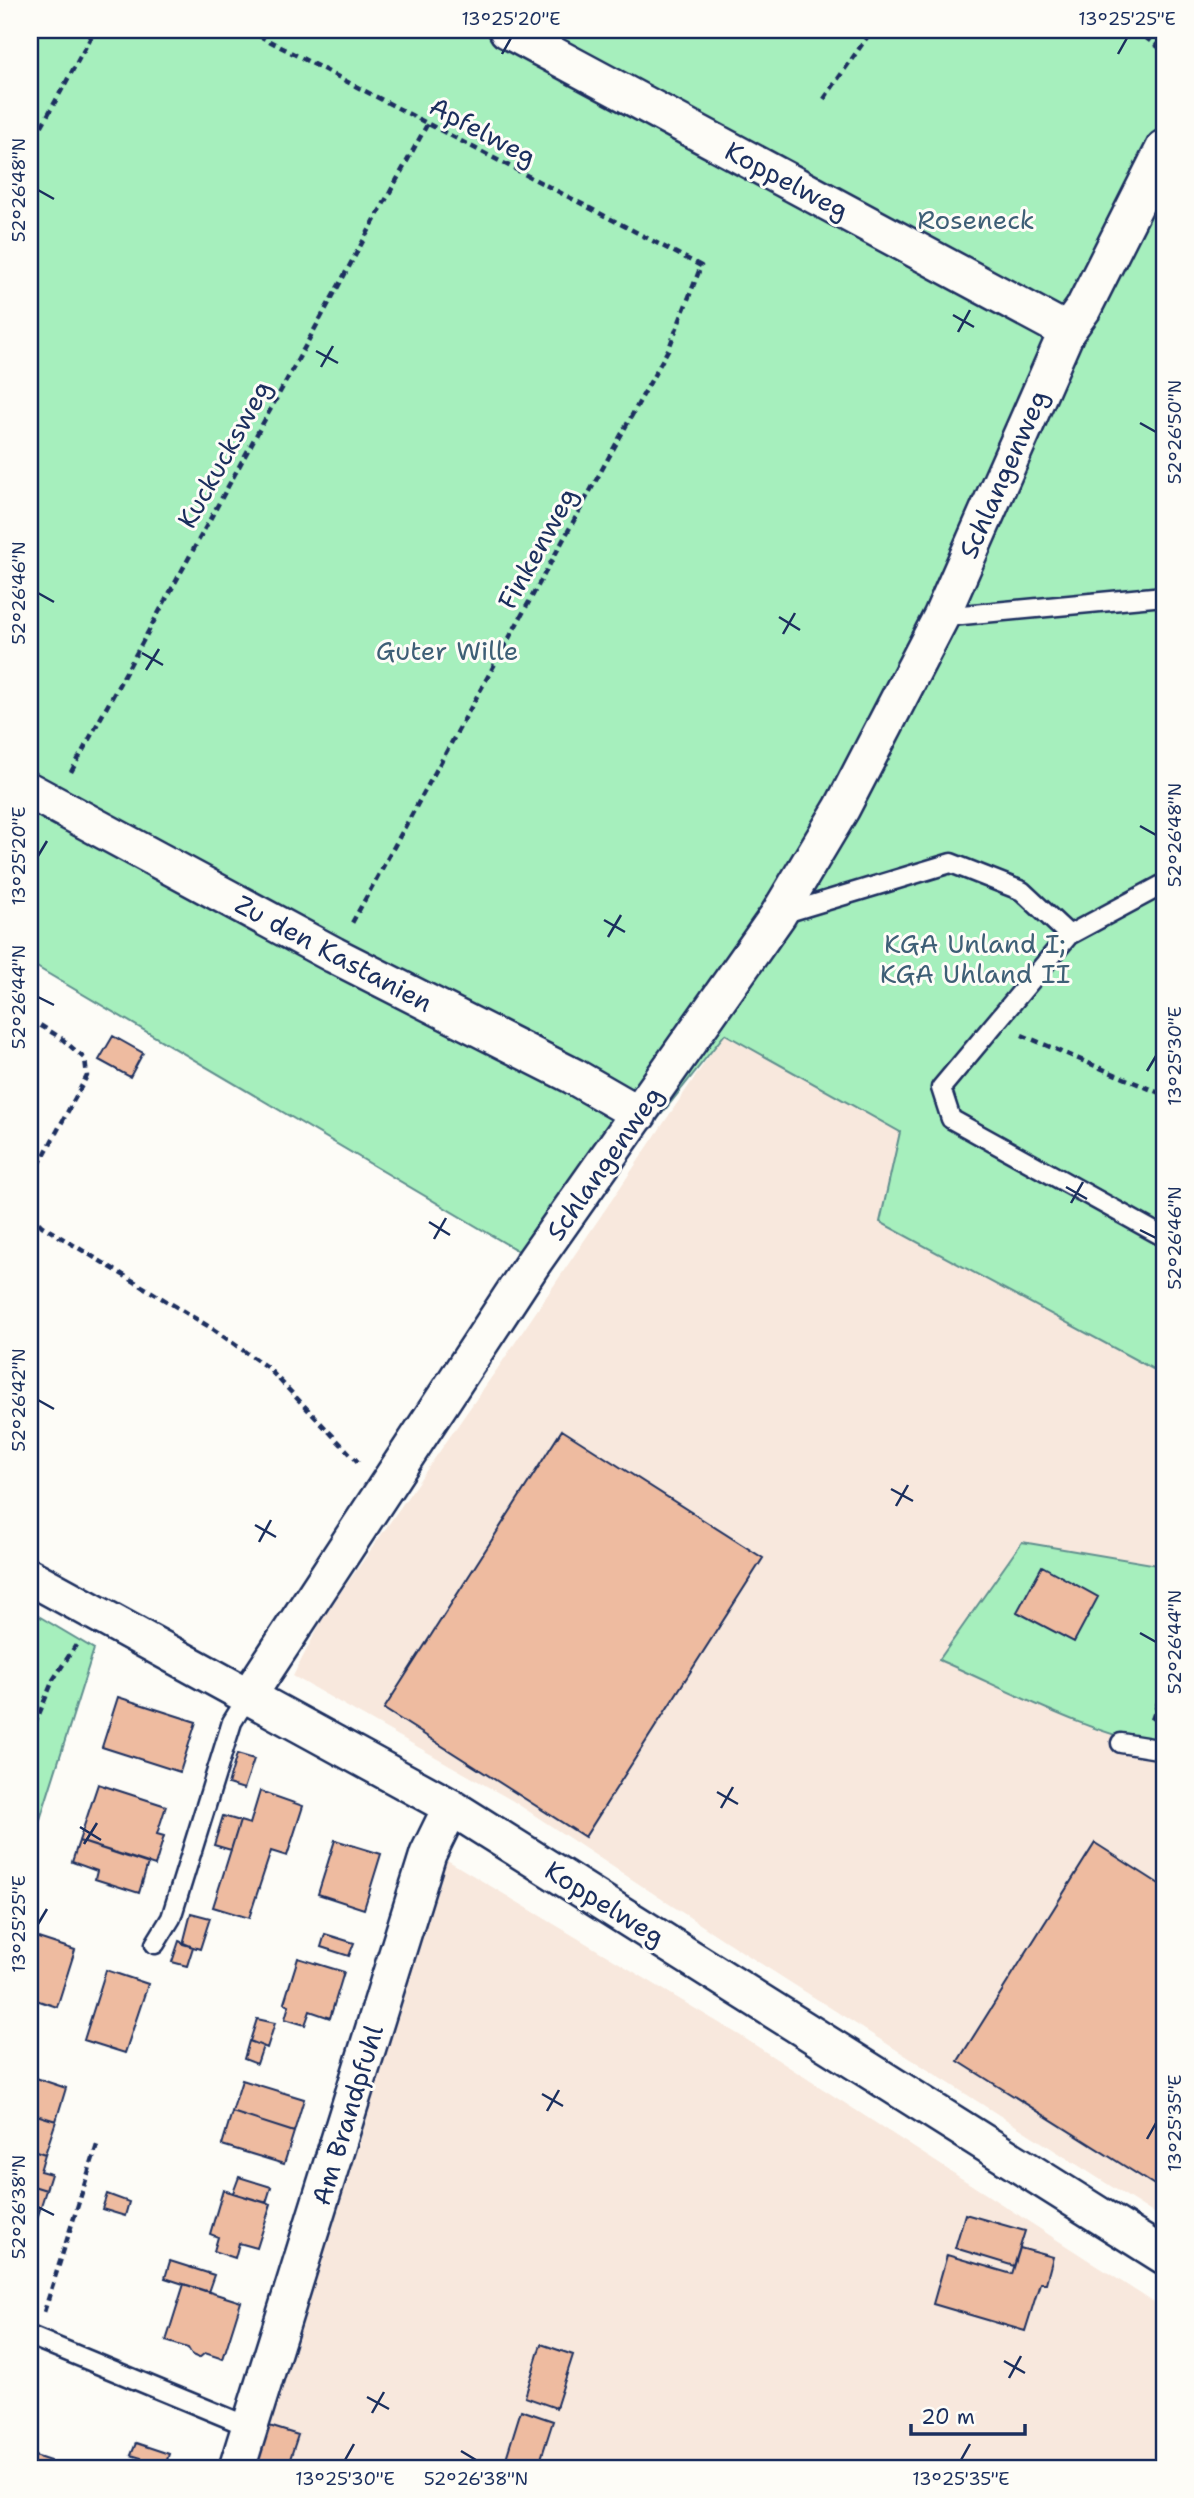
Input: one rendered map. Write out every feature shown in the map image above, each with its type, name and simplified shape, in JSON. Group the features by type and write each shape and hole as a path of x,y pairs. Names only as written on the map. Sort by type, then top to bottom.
{"street":[{"name":"Koppelweg","path":"507,30 1067,331"},
{"name":"Schlangenweg","path":"247,1698 535,1260 778,915 842,808 941,617 1067,331 1083,309 1164,148"},
{"name":"Zu den Kastanien","path":"42,797 334,955 573,1076 639,1114"},
{"name":"Koppelweg","path":"30,1577 247,1698 451,1807 1164,2256"},
{"name":"Am Brandpfuhl","path":"237,2468 428,1854 451,1807"}],"lane":[{"path":"941,617 1164,596"},
{"path":"778,915 951,863 1022,891 1069,935"},
{"path":"1164,884 1069,935 941,1088 950,1119 1164,1237"},
{"path":"155,1944 171,1918 232,1722 247,1698"},
{"path":"1121,1743 1164,1750"},
{"path":"32,2340 250,2427"}],"path":[{"path":"30,147 95,30"},
{"name":"Apfelweg","path":"248,30 701,266"},
{"path":"824,99 872,30"},
{"path":"1135,30 1164,51"},
{"name":"Kuckucksweg","path":"42,797 428,123"},
{"name":"Finkenweg","path":"334,955 669,348 701,266"},
{"path":"30,1019 61,1038 85,1059 87,1076 30,1181"},
{"path":"995,1023 1164,1096"},
{"path":"30,1214 42,1226 213,1329 268,1368 366,1471"},
{"path":"30,1736 54,1680 95,1614"},
{"path":"1142,1747 1164,1685"},
{"path":"32,2340 98,2142"}],"shaded area":[{"path":"724,1034 900,1132 880,1222 1164,1375 1164,1566 1022,1542 1164,1746 1164,2220 727,1942 513,1801 293,1676 323,1618 500,1365"},
{"path":"442,1857 741,2036 1164,2309 1164,2468 250,2468"}],"green space":[{"name":"Guter Wille","path":"30,30 1164,30 1164,1375 880,1222 900,1132 725,1034 542,1265 30,963"},
{"path":"1022,1542 1164,1566 1164,1747 1135,1741 1078,1722 939,1660"},
{"path":"30,1611 94,1649 30,1851"}],"building":[{"path":"113,1036 143,1053 130,1077 99,1060"},
{"path":"562,1430 763,1558 585,1837 384,1709"},
{"path":"1042,1566 1098,1597 1074,1642 1017,1612"},
{"path":"118,1697 196,1722 180,1772 102,1747"},
{"path":"237,1754 254,1759 244,1789 228,1784"},
{"path":"98,1784 166,1806 157,1834 164,1836 155,1866 79,1841"},
{"path":"260,1791 303,1806 287,1856 271,1851 249,1918 213,1907 240,1821 250,1824"},
{"path":"223,1816 240,1821 231,1850 214,1845"},
{"path":"335,1840 381,1854 364,1909 318,1894"},
{"path":"79,1841 148,1863 139,1893 95,1879 97,1871 72,1862"},
{"path":"1095,1843 1164,1887 1164,2191 958,2061"},
{"path":"191,1913 210,1918 200,1949 183,1944"},
{"path":"325,1934 354,1943 349,1956 321,1947"},
{"path":"32,1936 75,1950 57,2007 30,1998"},
{"path":"179,1941 193,1947 187,1966 172,1962"},
{"path":"298,1958 344,1972 330,2018 310,2011 305,2025 285,2019 289,2005 284,2003"},
{"path":"106,1970 148,1984 125,2053 84,2040"},
{"path":"257,2019 275,2023 267,2048 250,2041"},
{"path":"249,2041 263,2046 257,2064 244,2059"},
{"path":"30,2076 66,2088 56,2121 30,2113"},
{"path":"242,2080 304,2099 294,2132 232,2112"},
{"path":"232,2112 294,2132 284,2164 222,2145"},
{"path":"30,2113 56,2121 45,2154 30,2149"},
{"path":"30,2149 45,2154 40,2171 51,2174 46,2190 30,2185"},
{"path":"239,2177 271,2187 266,2203 233,2193"},
{"path":"30,2185 46,2190 36,2222 30,2220"},
{"path":"223,2190 271,2204 257,2248 239,2243 235,2258 214,2251 218,2237 210,2234"},
{"path":"107,2194 129,2202 125,2216 102,2209"},
{"path":"965,2214 1025,2231 1014,2266 955,2248"},
{"path":"1020,2248 1053,2257 1046,2283 1040,2283 1025,2331 933,2304 947,2255 1012,2274"},
{"path":"170,2261 214,2275 208,2292 165,2278"},
{"path":"184,2284 241,2302 223,2359 205,2353 199,2358 192,2355 188,2348 166,2341"},
{"path":"541,2344 573,2355 556,2408 525,2397"},
{"path":"521,2410 553,2421 538,2468 503,2468"},
{"path":"266,2425 298,2435 287,2468 253,2468"},
{"path":"136,2443 169,2454 167,2460 190,2468 138,2468 141,2458 131,2455"},
{"path":"35,2456 50,2461 48,2468 31,2468"}],"park label":[{"name":"Roseneck","path":"976,219"},
{"name":"KGA Unland I; KGA Uhland II","path":"975,958"}]}
